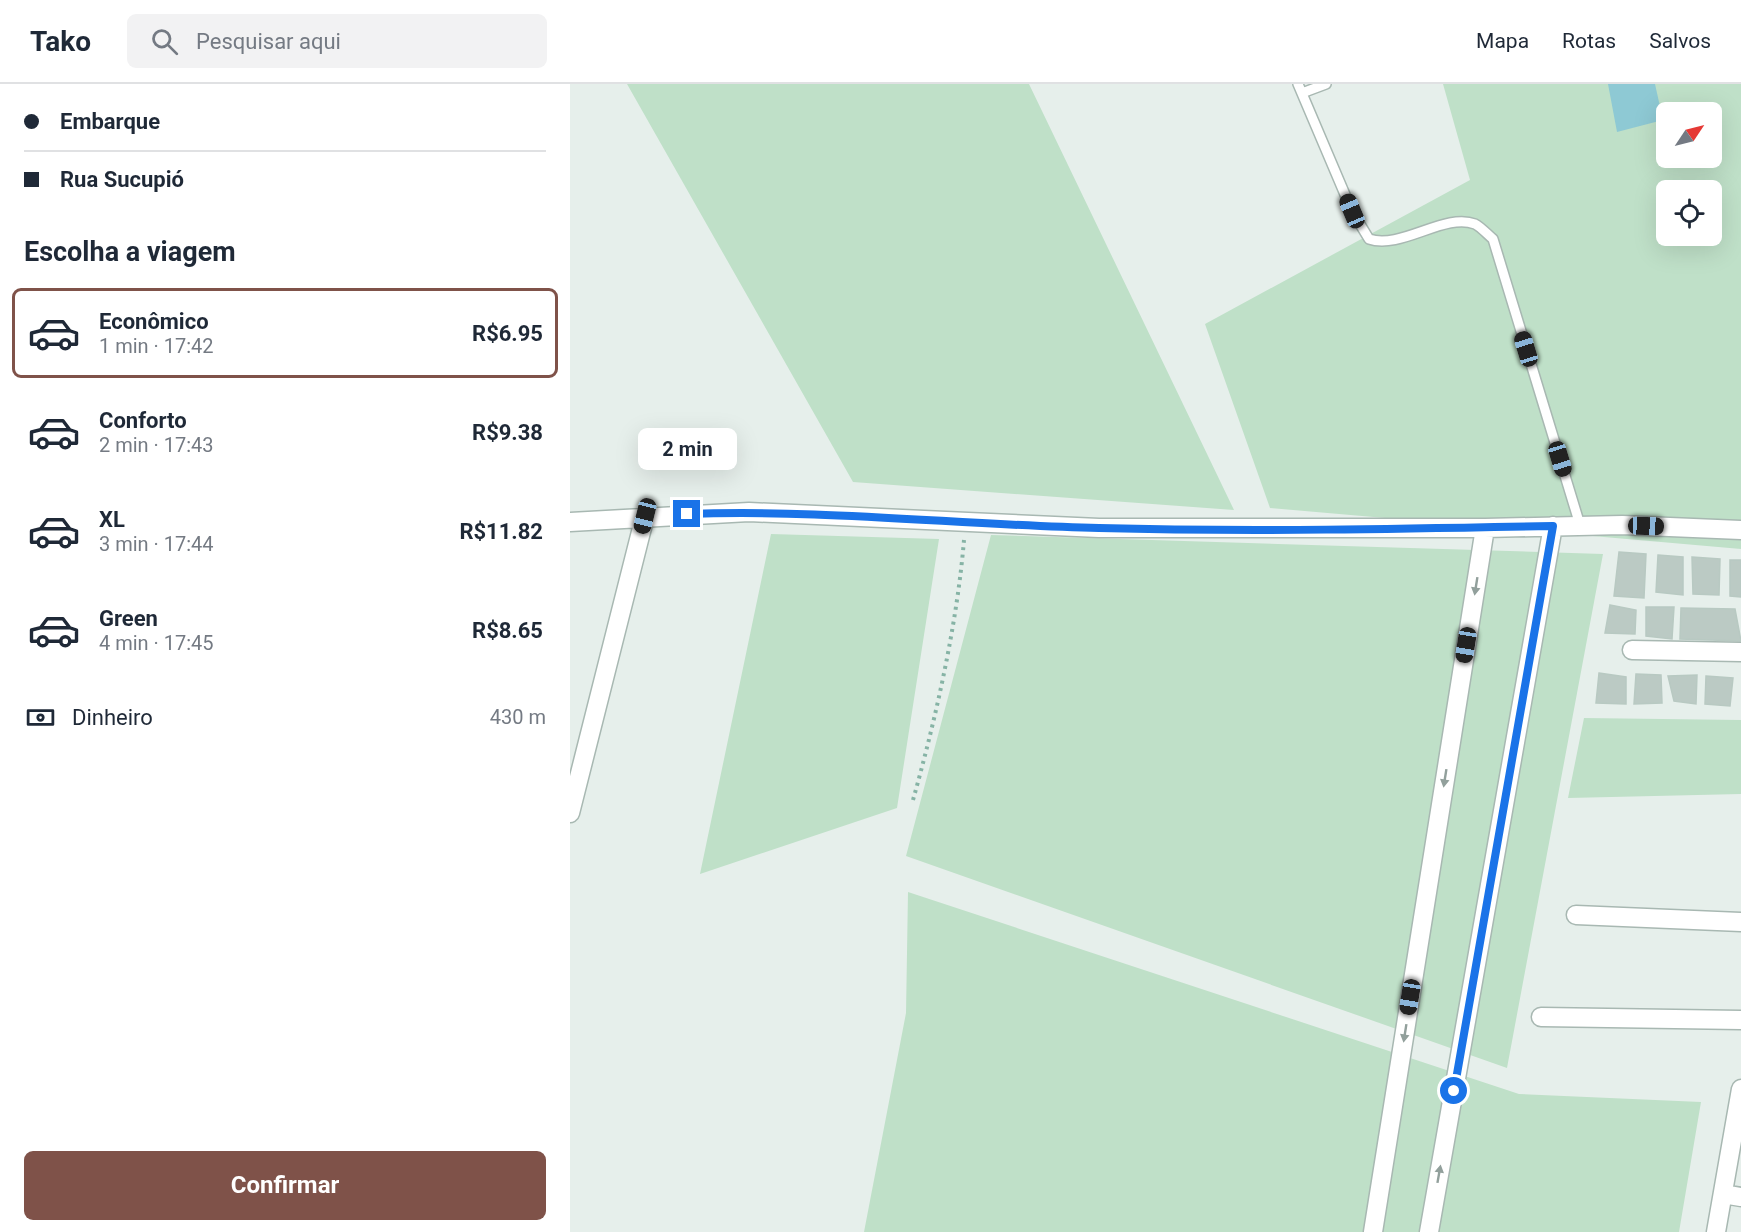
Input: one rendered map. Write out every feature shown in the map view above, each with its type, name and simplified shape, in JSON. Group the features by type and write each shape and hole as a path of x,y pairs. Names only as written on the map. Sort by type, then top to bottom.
{"street":[{"path":"570,522 645,516 749,512 1099,528 1485,528 1580,525 1741,530"},
{"path":"570,813 645,516"},
{"path":"1429,1232 1553,526"},
{"path":"1373,1232 1485,528"},
{"path":"1632,650 1741,652"},
{"path":"1576,915 1741,922"},
{"path":"1541,1017 1741,1020"},
{"path":"1716,1232 1732,1195 1741,1089"}],"lane":[{"path":"1326,84 1300,89 1352,211 1369,239 1378,242 1394,240 1451,223 1474,224 1493,239 1580,525"}],"path":[{"path":"913,800 933,724 961,572 965,521"}],"green space":[{"path":"627,84 1029,84 1234,510 853,482"},
{"path":"1443,84 1741,84 1741,549 1270,508 1205,324 1470,180"},
{"path":"771,534 939,539 897,808 700,874"},
{"path":"991,535 1603,554 1507,1068 906,856"},
{"path":"1584,718 1741,720 1741,794 1568,798"},
{"path":"908,892 1519,1094 1701,1102 1679,1232 864,1232 906,1013"}],"water":[{"path":"1608,84 1655,84 1659,102 1656,102 1656,122 1617,132"}],"building":[{"path":"1619,552 1646,554 1644,598 1614,596"},
{"path":"1658,555 1683,557 1683,595 1656,592"},
{"path":"1692,557 1720,559 1719,595 1693,594"},
{"path":"1730,560 1741,560 1741,597 1730,596"},
{"path":"1610,605 1636,610 1635,634 1605,633"},
{"path":"1646,607 1674,607 1672,639 1646,636"},
{"path":"1681,608 1735,609 1741,641 1680,639"},
{"path":"1599,673 1626,677 1626,704 1596,703"},
{"path":"1636,674 1661,675 1662,703 1634,704"},
{"path":"1697,675 1696,704 1674,701 1668,676"},
{"path":"1706,676 1733,678 1730,706 1705,704"}],"route":[{"path":"687,514 749,512 1099,528 1553,526 1454,1091"}]}
